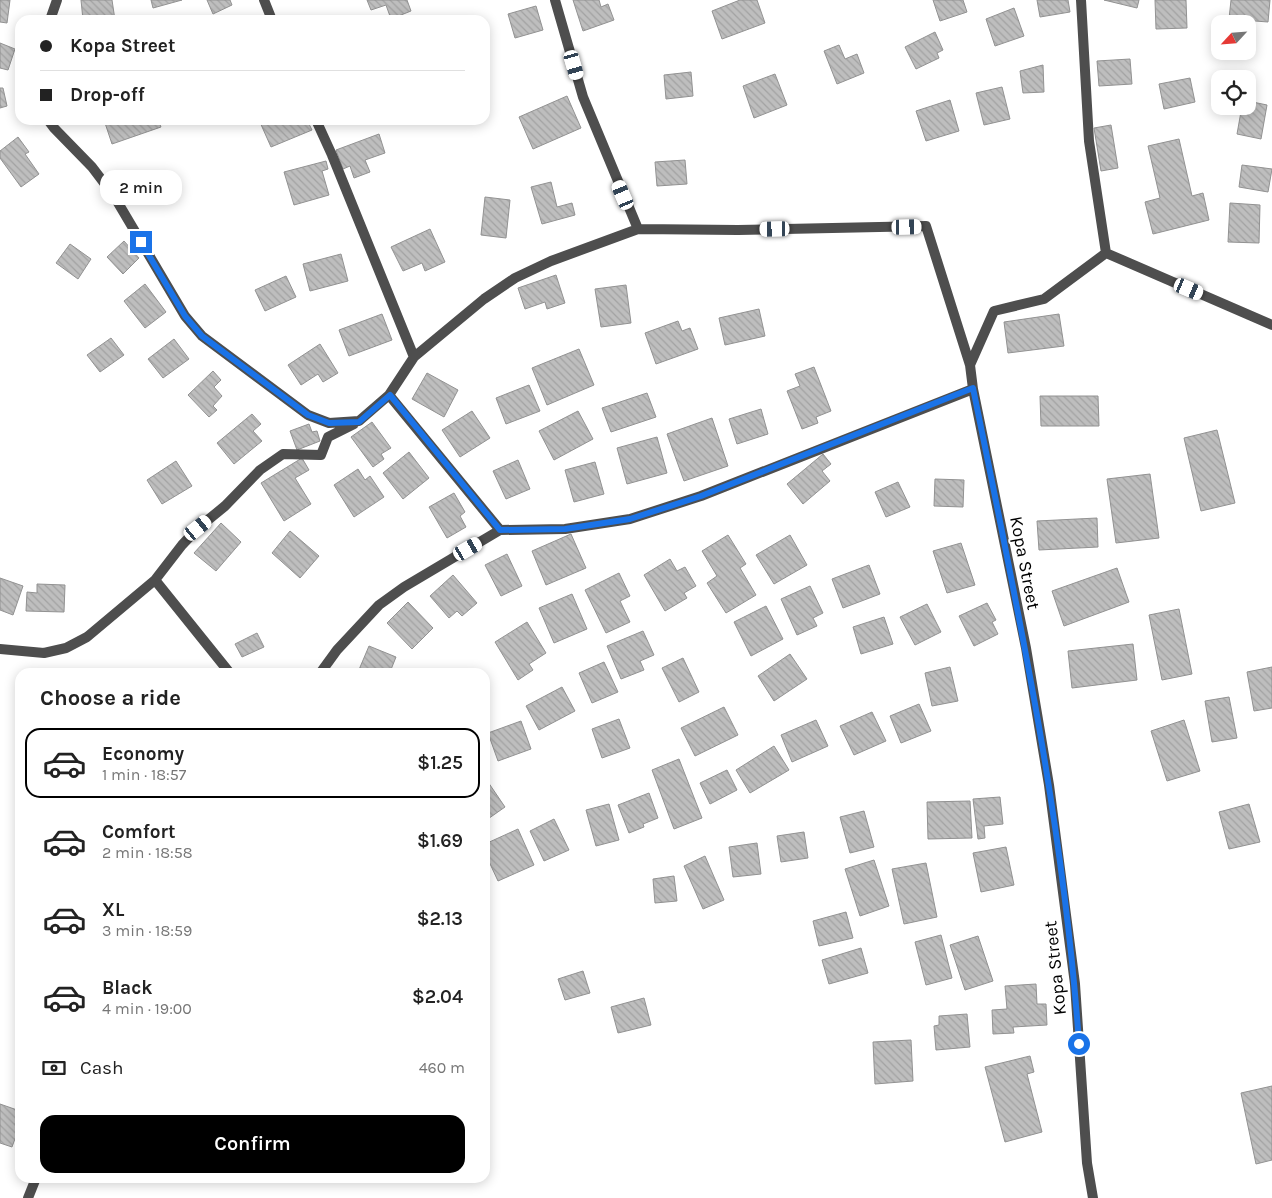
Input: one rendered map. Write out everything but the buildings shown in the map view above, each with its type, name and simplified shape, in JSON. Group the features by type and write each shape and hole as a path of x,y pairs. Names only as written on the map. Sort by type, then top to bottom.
{"street":[{"path":"52,15 57,0"},
{"path":"264,0 270,15"},
{"path":"0,649 44,653 66,648 87,637 155,580 198,528 225,506 260,470 283,454 321,455 328,437 359,422 390,395 414,357 484,299 515,278 551,261 638,229 583,97 555,0"},
{"path":"1080,0 1089,141 1106,253"},
{"path":"52,125 92,167 114,196 185,316 202,336 308,415 329,423 359,422"},
{"path":"318,125 414,357"},
{"name":"Kopa Street","path":"638,229 738,230 926,226 970,365 973,388 1026,648 1049,785 1075,984 1087,1163 1093,1198"},
{"path":"1106,253 1272,325"},
{"path":"970,365 994,311 1044,299 1106,253"},
{"path":"324,668 336,650 379,605 404,587 500,530 565,529 630,519 701,496 973,388"},
{"path":"390,395 500,530"},
{"path":"155,580 226,668"},
{"path":"28,1198 34,1183"}],"route":[{"path":"141,242 185,316 202,336 308,415 329,423 359,422 390,395 500,530 565,529 630,519 701,496 973,388 1026,648 1049,785 1075,984 1079,1044"}]}
